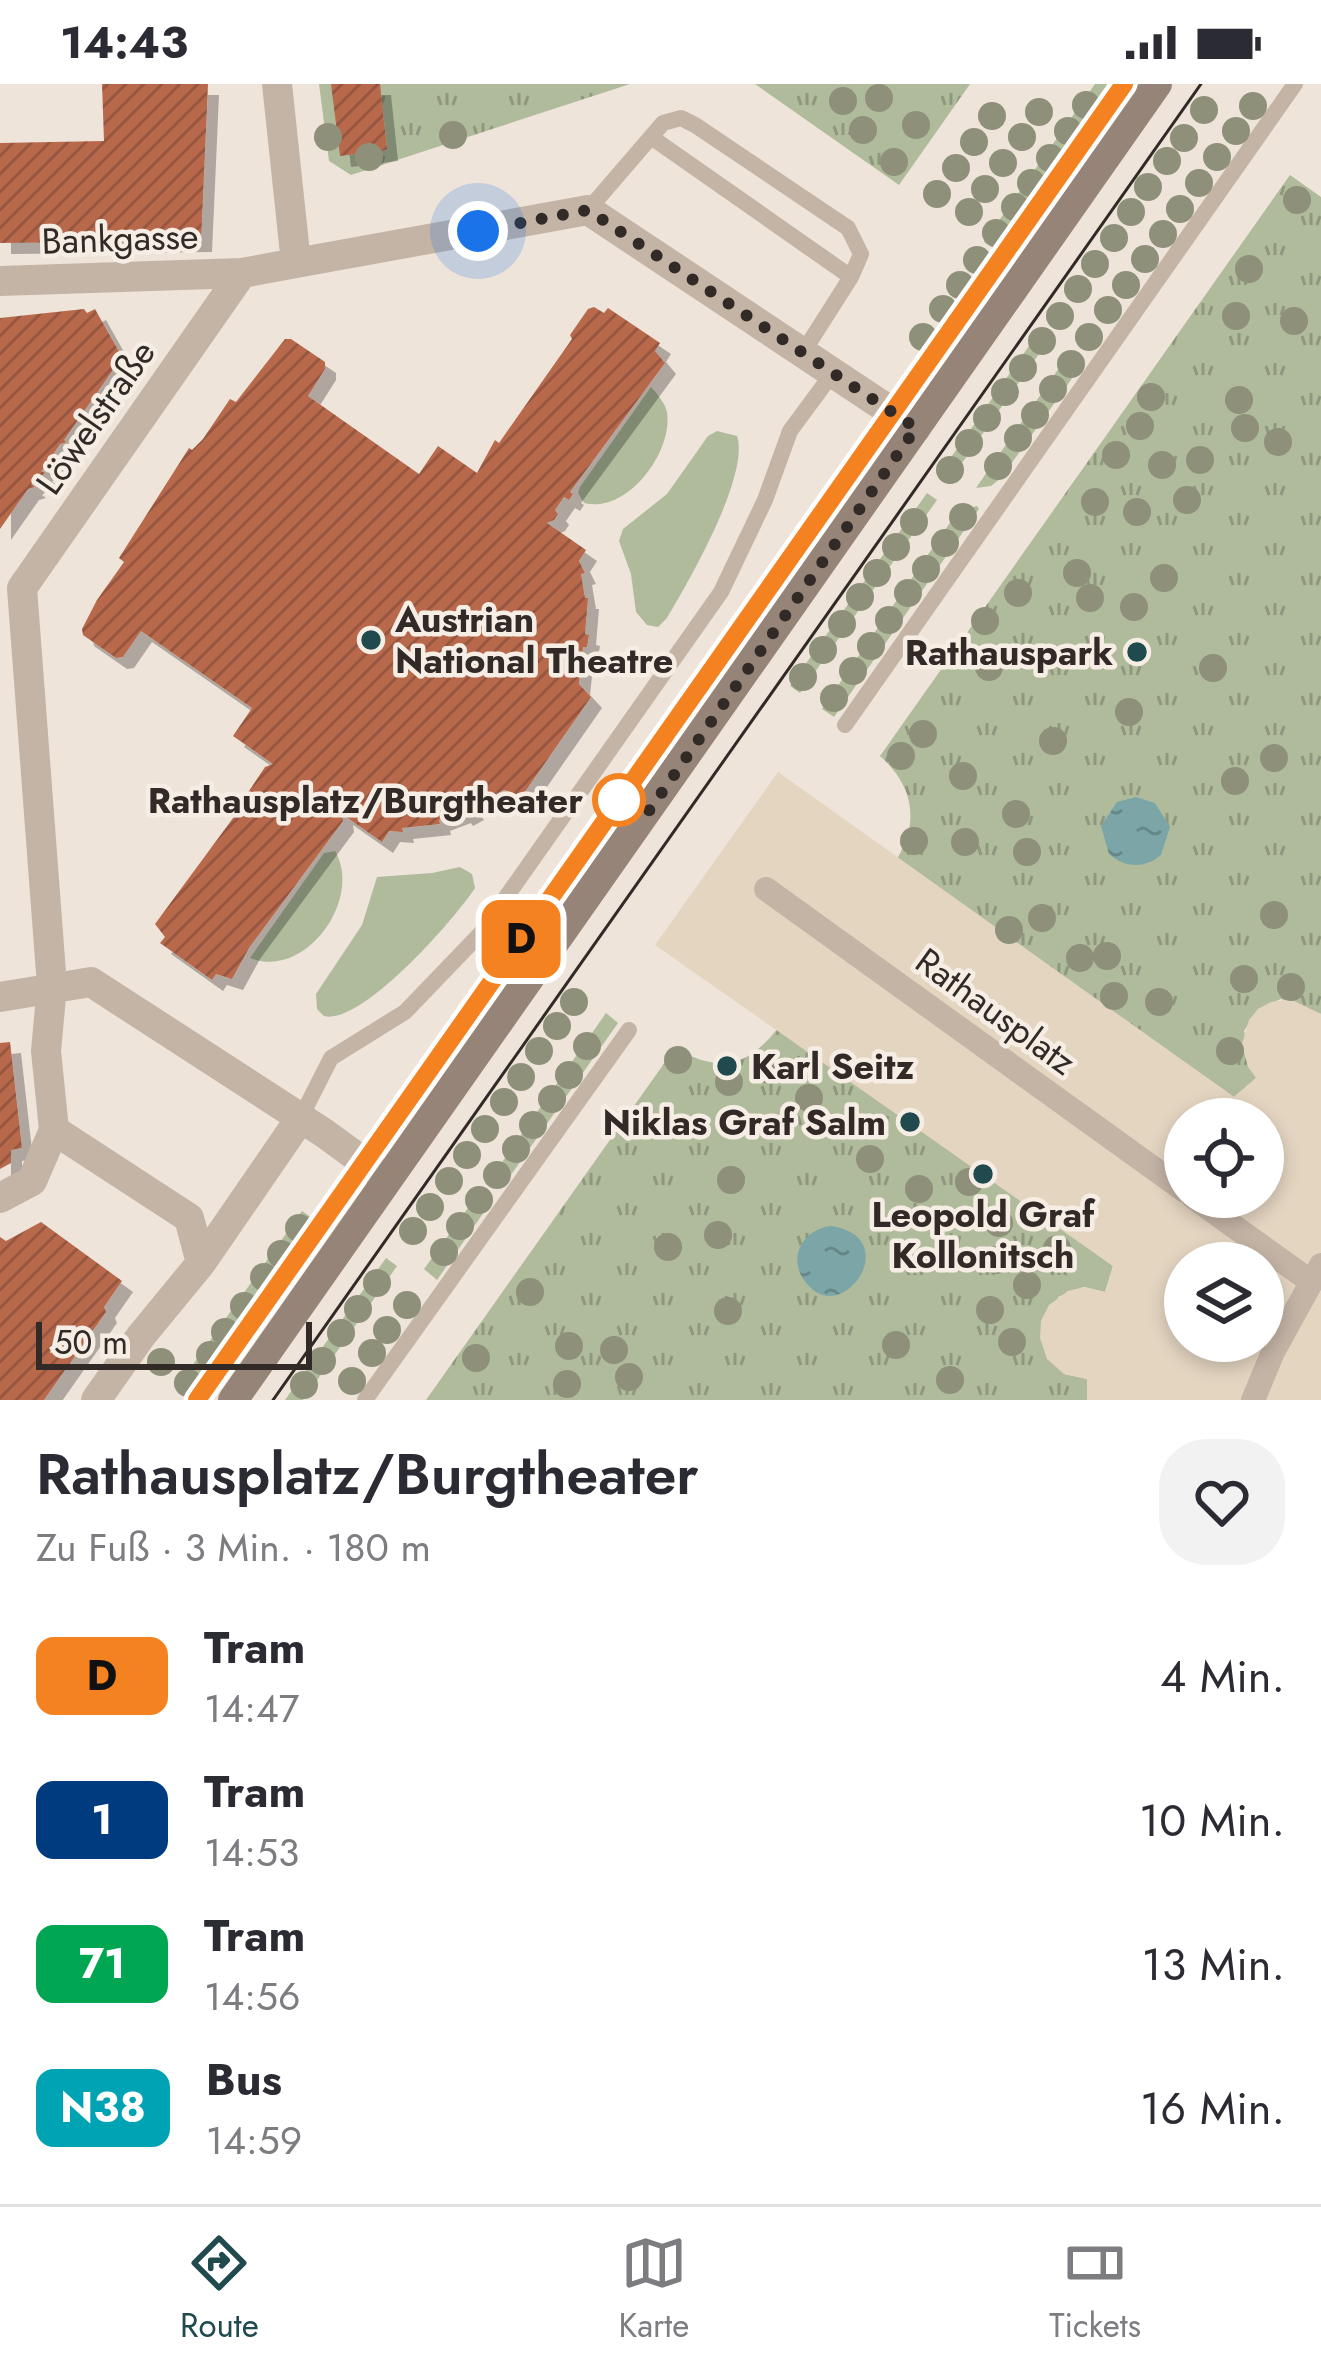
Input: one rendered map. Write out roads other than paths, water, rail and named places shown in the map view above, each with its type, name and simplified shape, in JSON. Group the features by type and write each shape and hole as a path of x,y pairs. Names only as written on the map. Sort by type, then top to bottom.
{"main road":[{"path":"233,1400 1157,84"}],"street":[{"path":"277,84 296,263"},
{"path":"242,273 588,210 916,428"},
{"name":"Bankgasse","path":"0,280 242,273"},
{"name":"Löwelstraße","path":"53,1130 46,1051 52,986 11,589 242,273"},
{"name":"Rathausplatz","path":"766,889 1164,1176"},
{"path":"0,998 91,982 387,1179"},
{"path":"96,1400 140,1336 201,1264 301,1119"},
{"path":"0,1198 32,1181 53,1130 189,1219 201,1264"},
{"path":"1227,1218 1315,1273 1252,1400"}],"lane":[{"path":"845,725 1295,84"},
{"path":"588,210 663,123 681,118 848,228 861,254 802,354"},
{"path":"651,137 851,277"},
{"path":"301,1119 331,1058 405,1012 480,934 721,592 765,500 790,431 832,374"},
{"path":"365,1400 629,1030"}],"water":[{"path":"1136,797 1155,803 1170,827 1161,855 1135,865 1109,854 1101,826 1117,802"},
{"path":"831,1226 853,1234 864,1247 865,1262 860,1277 834,1295 819,1293 804,1280 797,1261 807,1238"}],"tram line":[{"path":"197,1400 1124,84"},
{"name":"D","path":"197,1400 1124,84"},
{"path":"273,1400 1201,84"}],"place":[{"name":"Austrian National Theatre","path":"371,640"},
{"name":"Rathauspark","path":"1137,652"},
{"name":"Rathausplatz/Burgtheater","path":"619,800"},
{"name":"Karl Seitz","path":"727,1066"},
{"name":"Niklas Graf Salm","path":"910,1122"},
{"name":"Leopold Graf Kollonitsch","path":"983,1174"}]}
